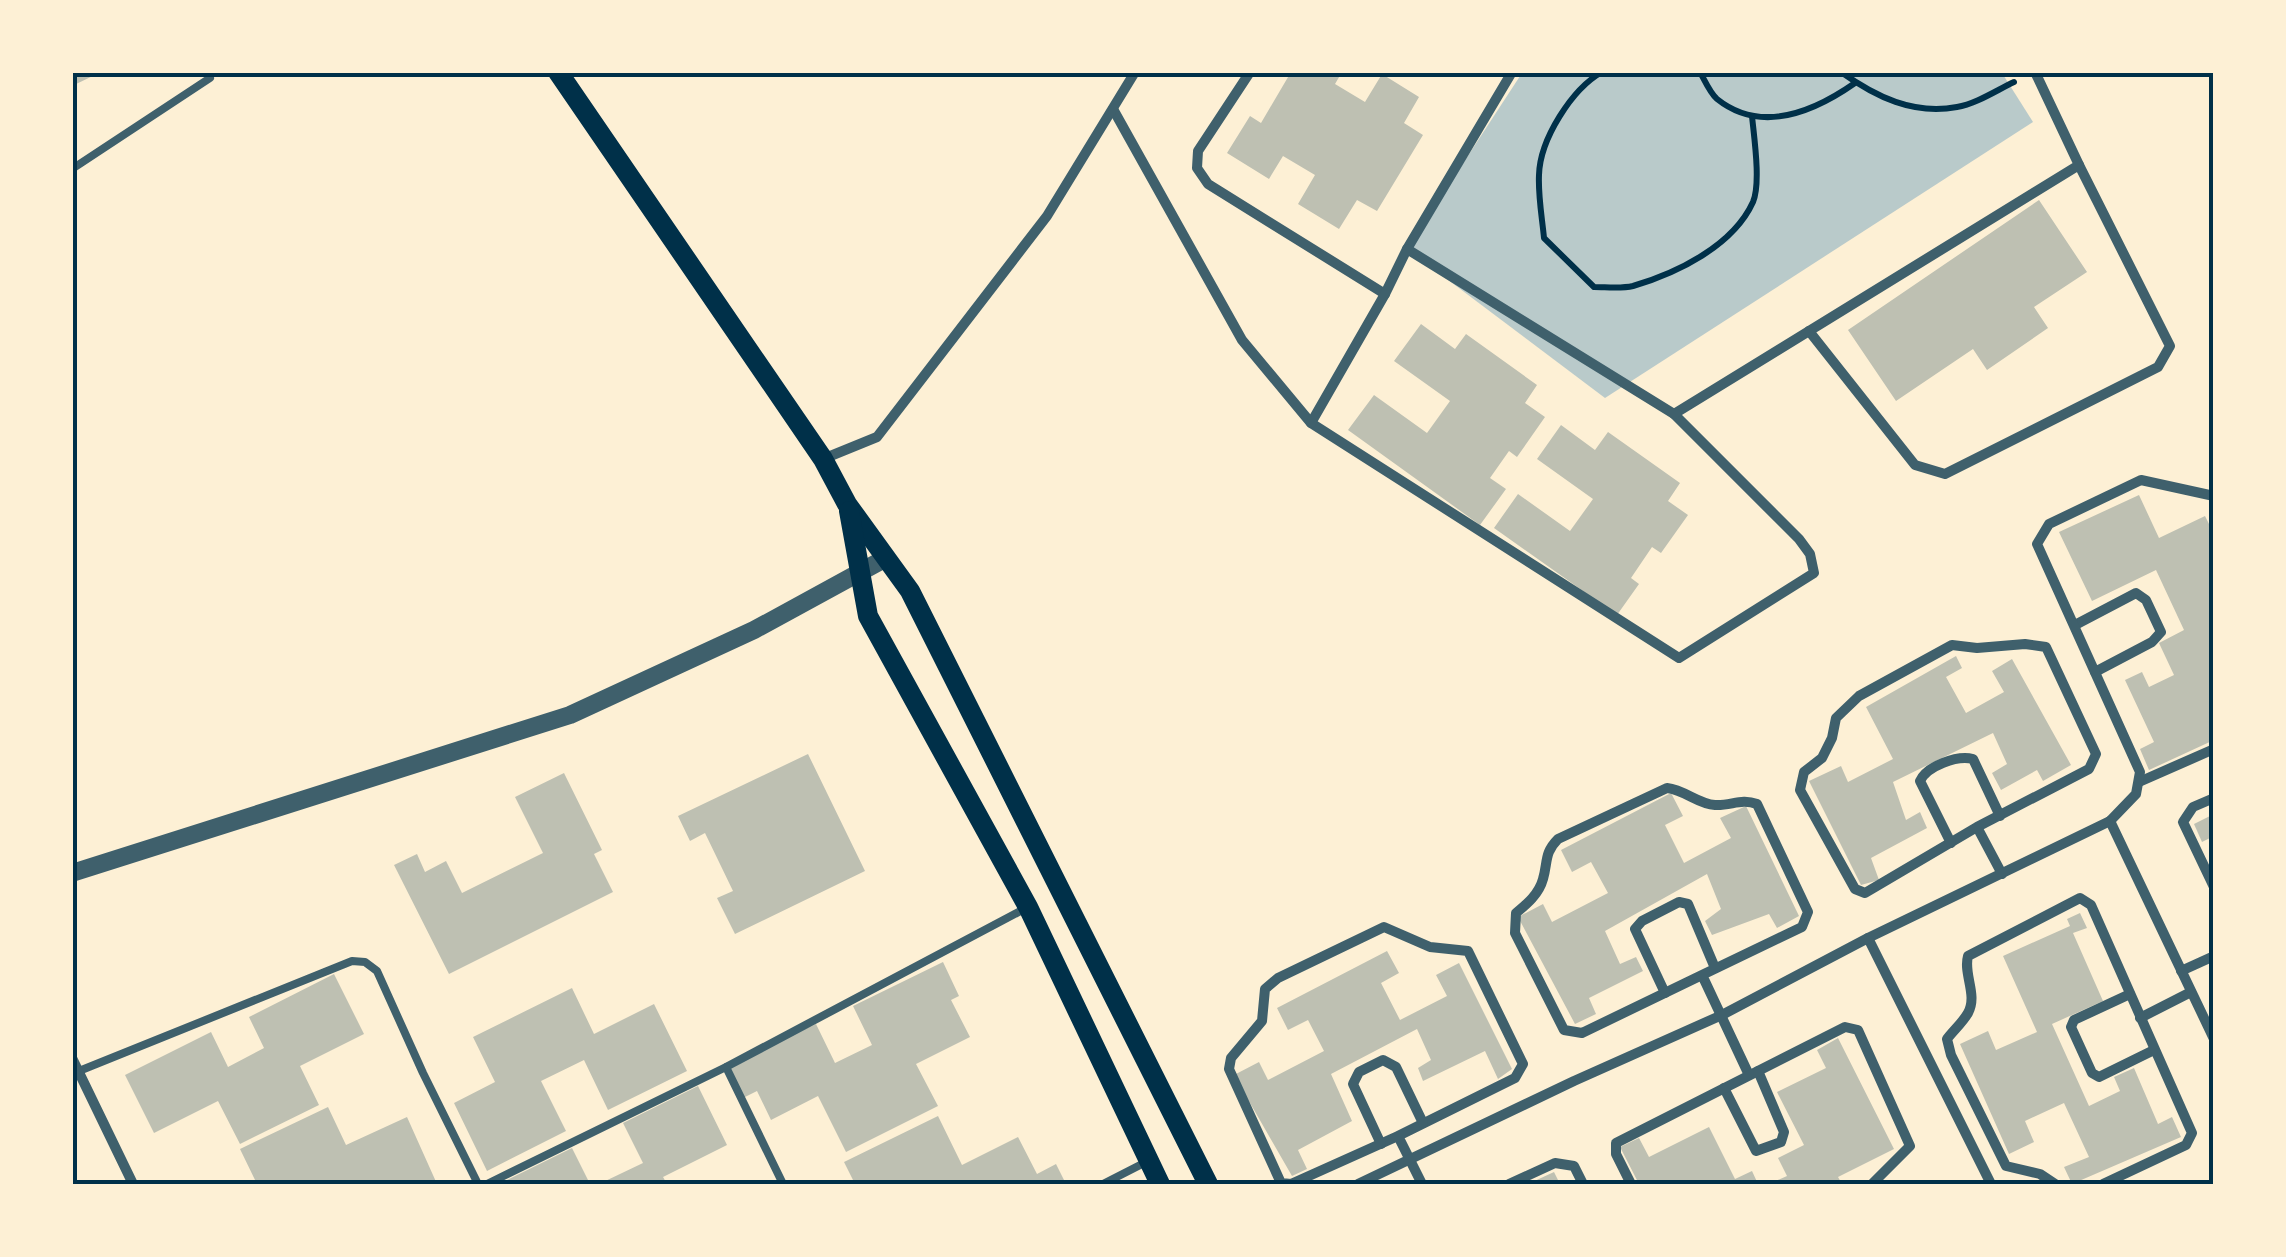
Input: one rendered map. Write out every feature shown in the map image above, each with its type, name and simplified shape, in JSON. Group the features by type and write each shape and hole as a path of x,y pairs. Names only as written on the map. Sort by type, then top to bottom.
{"main road":[{"path":"558,72 824,459 847,504 910,591 1208,1184"},
{"path":"847,504 868,616 1028,907 1160,1184"}],"street":[{"path":"824,459 877,438 1047,216 1135,72"},
{"path":"1250,72 1198,151 1197,168 1208,184 1385,294"},
{"path":"1311,423 1407,249 1512,72"},
{"path":"1809,331 1915,464 1945,474 2158,368 2170,346 2035,72"},
{"path":"1113,108 1242,340 1311,423 1679,658 1814,573 1810,554 1799,539 1674,414 1407,249"},
{"path":"1674,414 2080,165"},
{"path":"1358,1184 1574,1081 1722,1016 1868,938 2110,822 2136,794 2140,772 2037,544 2049,524 2141,480 2214,496"},
{"path":"72,874 570,715 754,630 886,558"},
{"path":"2074,626 2136,594 2146,600 2161,632 2152,642 2095,672"},
{"path":"1952,645 2046,646 2096,754 2090,769 2000,816 1865,892 1855,889 1800,790 1804,772 1822,758 1836,718 1858,696 1952,645"},
{"path":"2139,782 2214,749"},
{"path":"1951,843 1920,781 1924,773 1962,756 1972,759 2000,816"},
{"path":"1667,788 1683,790 1715,805 1746,800 1757,804 1808,912 1802,926 1715,968 1582,1033 1564,1030 1514,933 1516,913 1531,901 1543,882 1546,850 1558,840 1667,788"},
{"path":"2214,798 2193,807 2183,822 2214,887"},
{"path":"2110,822 2214,1039"},
{"path":"1978,827 2002,874"},
{"path":"2055,1184 2029,1170 2006,1166 1947,1039 1971,1010 1968,956 2080,898 2091,905 2192,1133 2186,1145 2103,1184"},
{"path":"1665,993 1635,929 1642,920 1679,902 1688,904 1715,968"},
{"path":"1384,927 1430,947 1468,951 1522,1064 1515,1078 1423,1124 1291,1184 1281,1182 1229,1068 1230,1058 1262,1021 1266,989 1278,978 1384,927"},
{"path":"1868,938 1992,1184"},
{"path":"2181,971 2214,956"},
{"path":"1702,975 1784,1132 1781,1142 1756,1151 1724,1088"},
{"path":"2140,1018 2191,992"},
{"path":"2130,994 2074,1020 2071,1027 2092,1073 2099,1077 2154,1050"},
{"path":"1631,1184 1616,1154 1616,1143 1845,1027 1858,1030 1910,1146 1872,1184"},
{"path":"72,1058 133,1184"},
{"path":"1381,1144 1353,1084 1358,1072 1383,1060 1396,1067 1423,1124"},
{"path":"1398,1136 1422,1184"},
{"path":"1509,1184 1555,1163 1574,1166 1583,1184"}],"lane":[{"path":"72,169 210,78"},
{"path":"487,1184 726,1067 1028,907"},
{"path":"79,1071 352,961 365,962 377,971 478,1184"},
{"path":"726,1067 782,1184"},
{"path":"1103,1184 1148,1160"}],"path":[{"path":"1602,72 1586,82 1559,116 1539,172 1544,238 1594,287 1630,287 1723,242 1754,200 1756,154 1752,116"},
{"path":"1700,72 1716,98 1752,116 1790,118 1832,99 1855,82"},
{"path":"1840,72 1868,92 1911,108 1960,107 2019,80"}],"shaded area":[{"path":"1522,73 2002,73 2033,122 1605,398 1407,249"}],"building":[{"path":"72,72 101,72 72,86"},
{"path":"1291,72 1342,72 1335,84 1365,102 1382,74 1419,97 1404,123 1423,135 1377,211 1357,200 1339,229 1298,204 1315,175 1283,156 1269,179 1227,153 1250,116 1261,123"},
{"path":"2039,200 2087,272 2034,307 2048,328 1987,370 1973,349 1896,401 1848,330"},
{"path":"1421,324 1455,349 1466,334 1537,385 1525,403 1545,417 1517,457 1509,451 1490,478 1506,489 1480,525 1348,430 1374,395 1427,433 1450,401 1394,361"},
{"path":"1561,425 1595,450 1608,432 1680,483 1668,501 1688,515 1661,553 1652,547 1631,578 1639,584 1617,615 1494,528 1518,494 1570,531 1593,499 1537,459"},
{"path":"2139,495 2159,538 2205,516 2214,534 2214,740 2149,770 2140,749 2154,742 2125,680 2142,672 2149,687 2174,675 2159,643 2184,630 2156,570 2092,601 2059,532"},
{"path":"1956,656 1962,668 1946,677 1966,713 2004,692 1992,671 2012,659 2071,765 2043,781 2037,770 2001,790 1992,773 2007,764 1993,733 1893,782 1906,820 1920,812 1927,828 1871,858 1879,880 1861,885 1809,781 1841,766 1848,782 1893,759 1866,707"},
{"path":"808,754 865,871 735,934 717,898 733,891 705,833 690,841 678,816"},
{"path":"564,773 602,850 594,854 613,892 449,974 394,865 417,854 425,872 446,861 462,893 543,853 515,797"},
{"path":"1671,793 1683,816 1665,825 1684,863 1731,838 1720,818 1746,806 1799,916 1777,928 1769,914 1712,935 1705,921 1721,909 1707,874 1605,931 1620,964 1636,957 1643,971 1589,998 1596,1014 1575,1024 1518,917 1543,904 1552,922 1608,893 1591,862 1572,872 1561,850"},
{"path":"2214,814 2214,836 2202,842 2194,824"},
{"path":"2080,913 2087,928 2073,933 2103,1001 2052,1024 2089,1106 2120,1091 2114,1077 2134,1068 2158,1124 2172,1117 2181,1137 2072,1184 2064,1167 2089,1157 2064,1103 2025,1121 2034,1142 2009,1154 1960,1044 1988,1031 1996,1050 2037,1032 2003,956 2070,926 2067,919"},
{"path":"1387,951 1399,973 1381,983 1400,1020 1447,996 1436,975 1459,963 1512,1069 1498,1079 1485,1051 1423,1081 1418,1068 1431,1060 1417,1029 1331,1074 1352,1121 1298,1150 1307,1169 1292,1176 1234,1075 1259,1062 1268,1080 1324,1051 1308,1020 1288,1030 1277,1008"},
{"path":"943,962 959,996 951,1000 970,1037 916,1064 938,1106 846,1152 818,1096 771,1120 757,1091 743,1098 729,1066 816,1024 835,1063 872,1045 853,1006"},
{"path":"334,974 364,1034 300,1066 319,1105 240,1144 218,1101 154,1133 125,1075 211,1032 228,1067 264,1048 249,1017"},
{"path":"572,988 594,1034 654,1004 687,1071 608,1110 584,1060 541,1081 566,1131 487,1171 454,1103 495,1082 473,1037"},
{"path":"1838,1038 1894,1149 1838,1177 1842,1184 1769,1184 1787,1176 1778,1158 1804,1145 1777,1092 1826,1068 1817,1050"},
{"path":"698,1086 727,1145 663,1177 667,1184 599,1184 643,1163 623,1123"},
{"path":"328,1107 346,1145 407,1117 437,1184 257,1184 240,1149"},
{"path":"938,1116 962,1165 1018,1137 1037,1174 1056,1164 1066,1184 855,1184 844,1162"},
{"path":"1709,1127 1735,1179 1752,1171 1758,1184 1639,1184 1620,1147 1639,1138 1649,1157"},
{"path":"572,1148 590,1184 499,1184"},
{"path":"1554,1172 1560,1184 1528,1184"}]}
